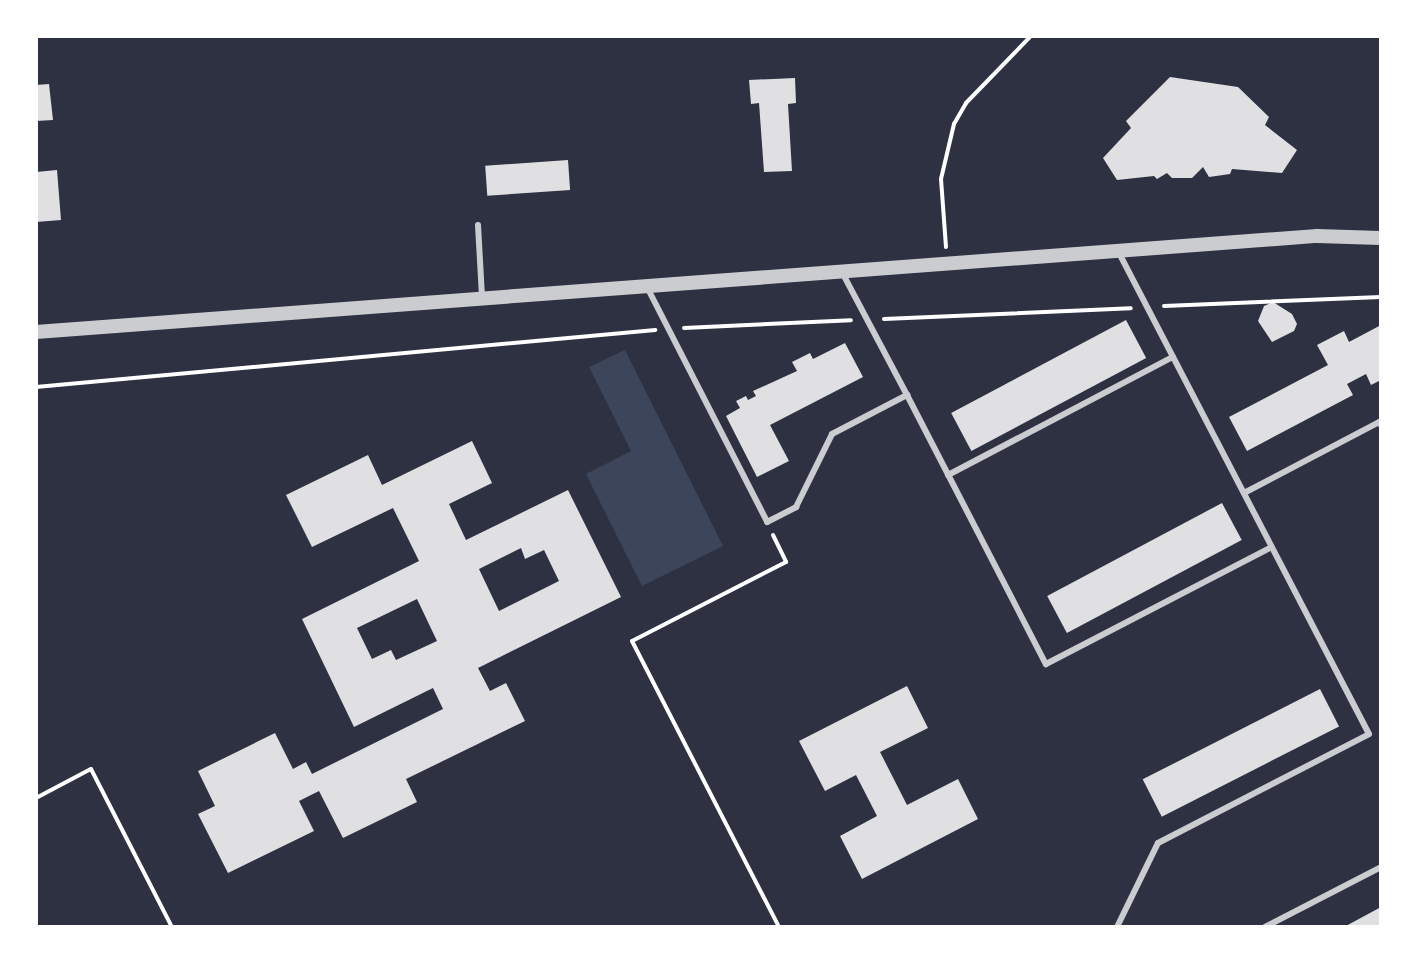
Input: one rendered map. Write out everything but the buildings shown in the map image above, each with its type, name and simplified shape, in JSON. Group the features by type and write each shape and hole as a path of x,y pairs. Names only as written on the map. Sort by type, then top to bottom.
{"street":[{"path":"36,332 843,274 1317,236 1381,238"}],"lane":[{"path":"478,225 482,300"},
{"path":"1117,927 1158,843 1369,734 1119,253"},
{"path":"843,274 1046,664 1272,547"},
{"path":"646,287 767,522 796,507 832,434 907,395"},
{"path":"948,475 1173,357"},
{"path":"1244,493 1379,422 1381,425"},
{"path":"1265,927 1381,867"}],"path":[{"path":"948,266 941,179 954,124 966,103 1031,36"},
{"path":"36,387 668,329 1381,297"},
{"path":"767,522 786,562 632,641 779,927"},
{"path":"36,798 91,769 172,927"}],"shaded area":[{"path":"625,350 723,546 642,586 586,474 631,451 589,367"}]}
